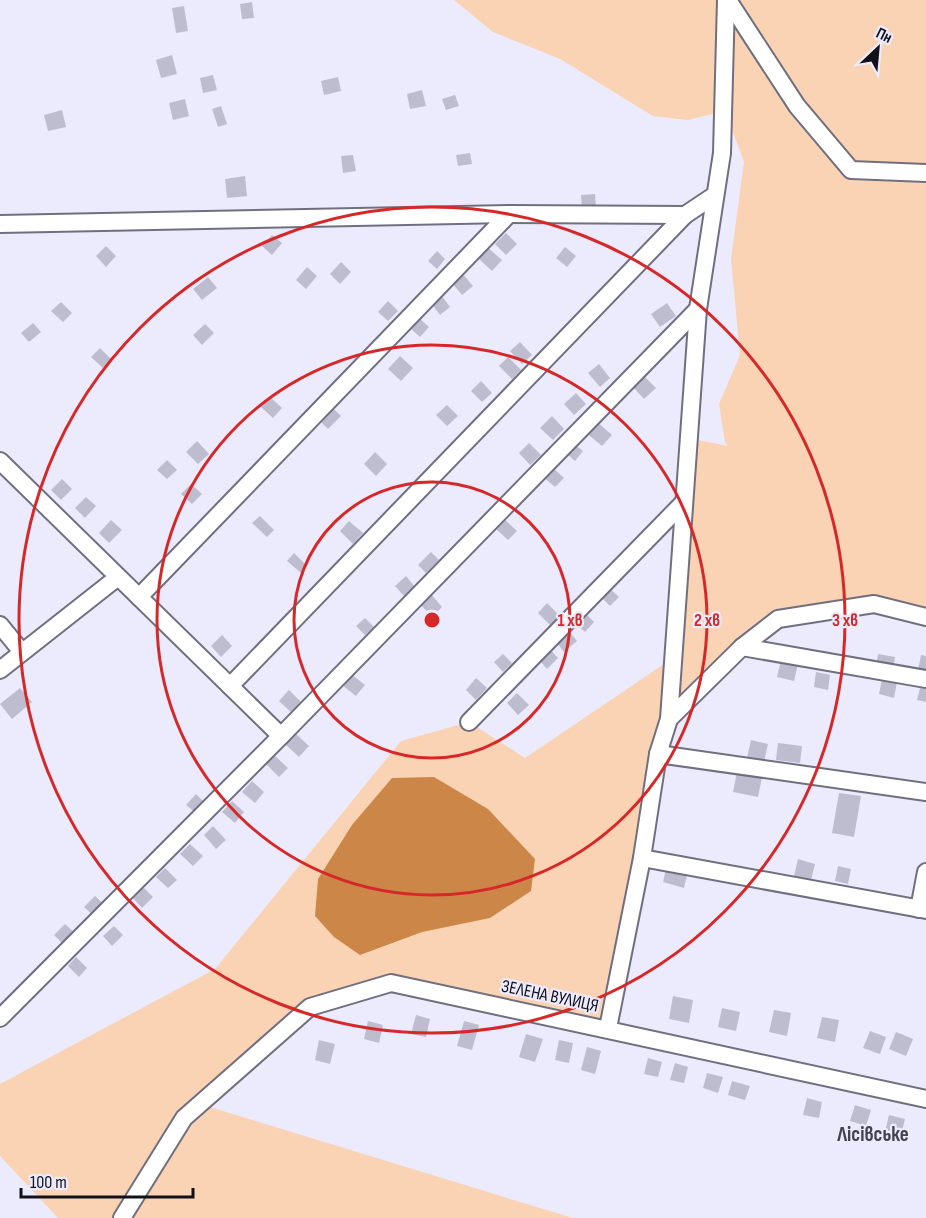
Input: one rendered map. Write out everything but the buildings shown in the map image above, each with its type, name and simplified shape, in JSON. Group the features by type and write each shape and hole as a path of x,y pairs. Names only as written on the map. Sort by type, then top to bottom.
{"street":[{"path":"727,0 797,106 851,170 926,173"},
{"path":"608,1028 642,858 658,754 669,719 698,309 722,153 727,0"},
{"path":"230,686 684,215 715,195"},
{"path":"0,224 509,214 684,215"},
{"path":"139,597 509,214"},
{"path":"0,1018 281,736 698,309"},
{"path":"0,461 281,736"},
{"path":"469,722 684,502"},
{"path":"0,670 118,577"},
{"path":"669,719 742,647 778,619 874,604 926,617"},
{"path":"0,625 22,652"},
{"path":"742,647 926,679"},
{"path":"658,754 926,792"},
{"path":"642,858 923,909 926,872"},
{"name":"ЗЕЛЕНА ВУЛИЦЯ","path":"122,1218 183,1118 200,1103 310,1007 391,982 926,1099"}],"shaded area":[{"path":"454,0 926,0 926,617 874,604 778,619 669,719 608,1028 391,983 310,1007 200,1104 573,1218 58,1218 0,1156 0,1084 215,969 401,741 469,722 525,758 673,658 688,438 728,446 725,442 719,404 740,355 731,259 744,162 725,111 688,120 653,116 560,59 493,32"},
{"path":"434,777 488,809 535,859 531,891 490,918 422,932 360,955 334,937 315,916 318,879 352,825 392,778"}],"district":[{"name":"Лісівське","path":"873,1134"}]}
